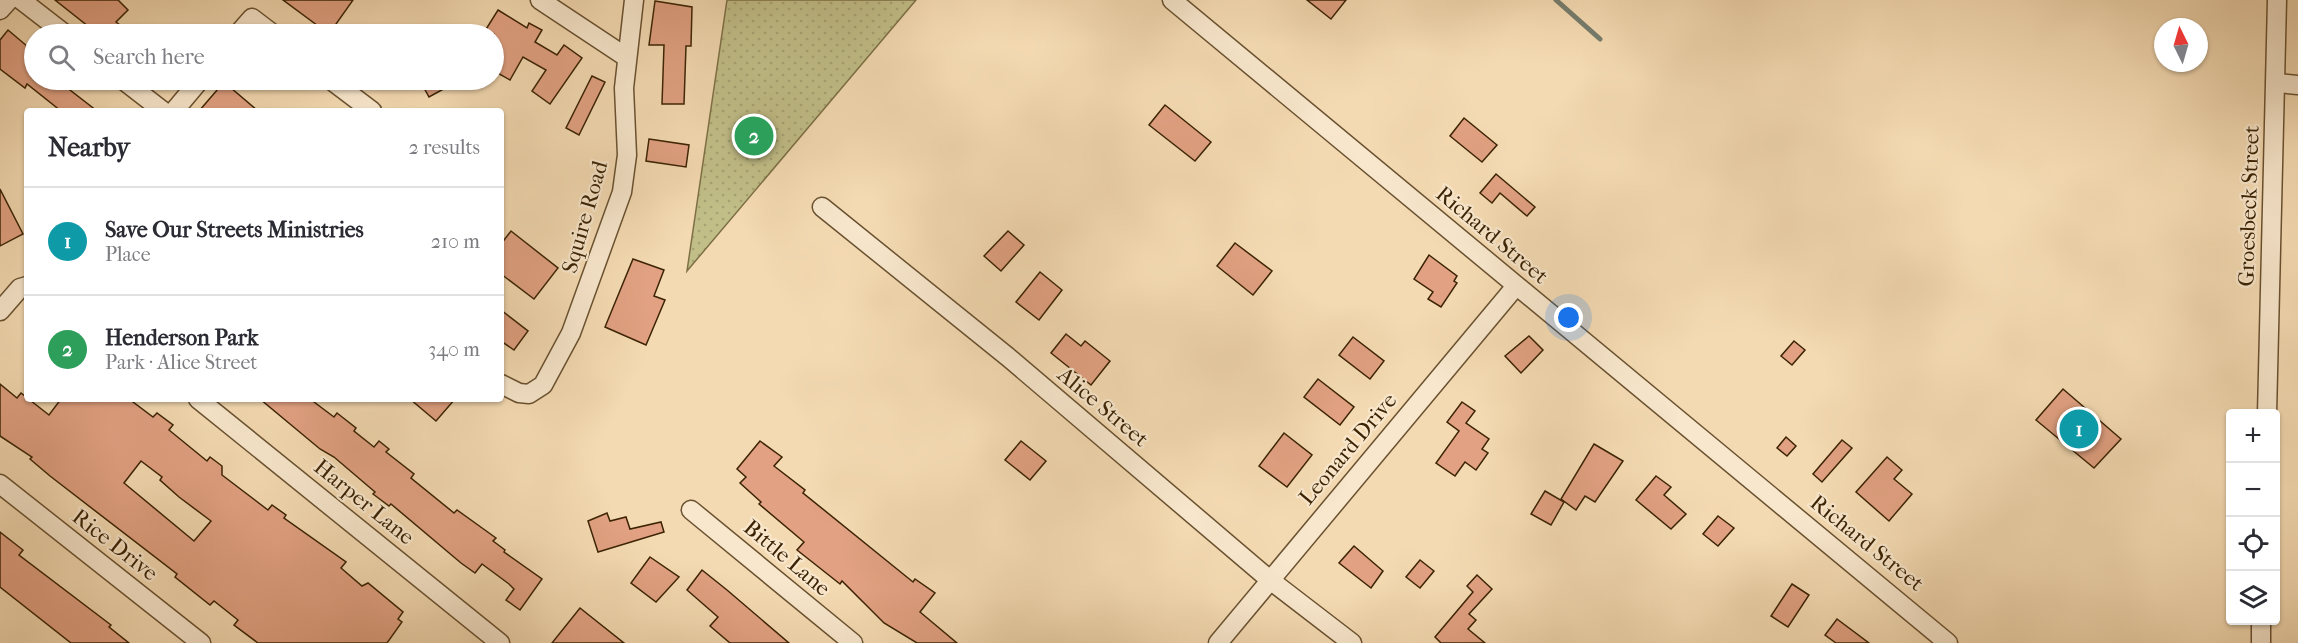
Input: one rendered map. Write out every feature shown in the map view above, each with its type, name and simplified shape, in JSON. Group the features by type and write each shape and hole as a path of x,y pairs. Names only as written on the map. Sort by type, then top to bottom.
{"street":[{"path":"0,10 9,0"},
{"path":"21,0 52,24"},
{"path":"540,0 626,57"},
{"name":"Squire Road","path":"504,386 519,393 529,394 543,385 571,333 622,192 627,156 624,88 634,0"},
{"name":"Richard Street","path":"1172,0 1948,643"},
{"name":"Groesbeck Street","path":"2267,409 2277,83 2277,0"},
{"path":"247,24 252,18 260,24"},
{"path":"2277,83 2298,85"},
{"path":"136,90 159,108"},
{"path":"177,108 192,90"},
{"path":"345,90 368,108"},
{"name":"Alice Street","path":"822,207 1008,357 1270,580 1352,643"},
{"name":"Leonard Drive","path":"1218,643 1516,286"},
{"path":"0,311 20,288 24,287"},
{"name":"Harper Lane","path":"202,402 500,643"},
{"name":"Rice Drive","path":"0,484 201,643"},
{"name":"Bittle Lane","path":"691,510 853,643"},
{"path":"2260,643 2261,625"}],"shaded area":[{"path":"727,0 916,0 687,271"}],"building":[{"path":"55,0 118,0 128,10 116,22 119,24 85,24"},
{"path":"283,0 353,0 336,24 315,24"},
{"path":"1307,0 1346,0 1331,19"},
{"path":"655,1 692,7 691,46 686,46 684,104 662,104 664,45 649,45"},
{"path":"498,10 527,28 529,23 542,30 535,42 557,55 564,45 582,58 550,104 532,91 546,70 523,57 510,80 504,77 504,24 489,24"},
{"path":"8,30 24,44 24,87 0,69 0,40"},
{"path":"592,76 605,82 579,135 566,128"},
{"path":"35,90 70,90 93,108 57,108"},
{"path":"217,90 233,90 254,108 202,108"},
{"path":"425,90 442,90 429,97"},
{"path":"1165,105 1211,142 1195,161 1149,125"},
{"path":"1464,118 1497,145 1482,162 1450,136"},
{"path":"649,139 689,145 686,167 646,161"},
{"path":"1496,174 1535,207 1527,216 1500,193 1492,203 1480,193"},
{"path":"0,189 23,234 0,246"},
{"path":"511,231 558,268 534,299 504,276 504,240"},
{"path":"1008,231 1024,245 1001,271 984,256"},
{"path":"1235,243 1272,271 1253,295 1217,266"},
{"path":"1429,255 1457,276 1454,281 1457,283 1441,307 1428,299 1433,292 1414,279"},
{"path":"633,259 664,270 654,296 665,300 646,345 605,327"},
{"path":"1040,272 1062,290 1039,320 1016,302"},
{"path":"504,312 528,331 514,350 504,343"},
{"path":"1066,334 1081,346 1085,341 1110,361 1091,385 1051,353"},
{"path":"1529,336 1543,350 1521,373 1505,356"},
{"path":"1353,337 1384,361 1370,379 1339,355"},
{"path":"1794,341 1805,350 1792,365 1781,356"},
{"path":"1318,379 1354,407 1340,425 1304,397"},
{"path":"0,384 17,398 21,393 24,395 24,402 32,402 49,415 59,402 133,402 153,417 157,413 173,425 169,430 207,461 210,457 222,466 222,475 268,510 272,505 286,515 284,518 346,562 341,568 362,586 368,583 403,612 398,619 402,622 387,643 258,643 234,625 238,620 214,601 210,605 175,577 177,574 50,476 30,459 32,457 0,436","holes":["141,461 162,477 160,480 211,521 194,541 124,483"]},
{"path":"2063,389 2121,439 2094,468 2036,420"},
{"path":"264,402 314,402 334,417 337,413 356,428 354,431 374,447 379,441 389,449 386,452 414,474 411,478 454,513 457,510 496,538 493,541 505,550 504,552 542,579 520,610 506,600 514,589 509,584 482,564 475,573 461,563 391,504 389,506 373,494 375,492 334,457 320,449"},
{"path":"414,402 452,402 436,421"},
{"path":"1462,402 1475,411 1466,423 1489,439 1482,449 1488,453 1476,470 1465,462 1455,476 1436,463 1459,431 1447,422"},
{"path":"1284,433 1312,455 1287,487 1259,466"},
{"path":"1786,437 1796,446 1787,456 1777,448"},
{"path":"1842,440 1852,448 1822,482 1813,474"},
{"path":"760,441 782,457 774,466 805,490 803,493 913,582 915,579 935,593 920,612 957,643 917,643 884,623 842,581 840,584 797,550 804,542 759,504 761,502 740,483 746,477 737,469"},
{"path":"1021,441 1046,461 1030,480 1005,460"},
{"path":"1594,444 1623,461 1595,502 1585,496 1576,510 1561,499"},
{"path":"1887,457 1902,470 1894,479 1912,494 1889,521 1856,492"},
{"path":"1656,476 1671,487 1664,495 1686,514 1671,529 1636,500"},
{"path":"1545,491 1564,502 1551,525 1531,514"},
{"path":"607,513 610,521 626,517 630,529 661,522 664,532 598,552 588,521"},
{"path":"1718,516 1734,528 1718,546 1703,534"},
{"path":"0,532 23,550 19,555 111,625 109,627 129,643 71,643 0,587"},
{"path":"1354,546 1383,571 1371,588 1339,563"},
{"path":"650,557 679,577 656,602 631,583"},
{"path":"1420,560 1434,571 1420,588 1406,577"},
{"path":"702,570 789,643 730,643 710,626 718,617 687,590"},
{"path":"1477,575 1492,589 1469,614 1476,620 1468,629 1485,643 1441,643 1435,637 1473,592 1467,586"},
{"path":"1792,584 1809,595 1788,627 1771,616"},
{"path":"580,608 624,643 552,643"},
{"path":"1837,619 1869,643 1836,643 1825,635"}],"waterway":[{"path":"1556,0 1600,39"}],"place":[{"name":"Henderson Park","path":"754,136"},
{"name":"Save Our Streets Ministries","path":"2079,429"}]}
